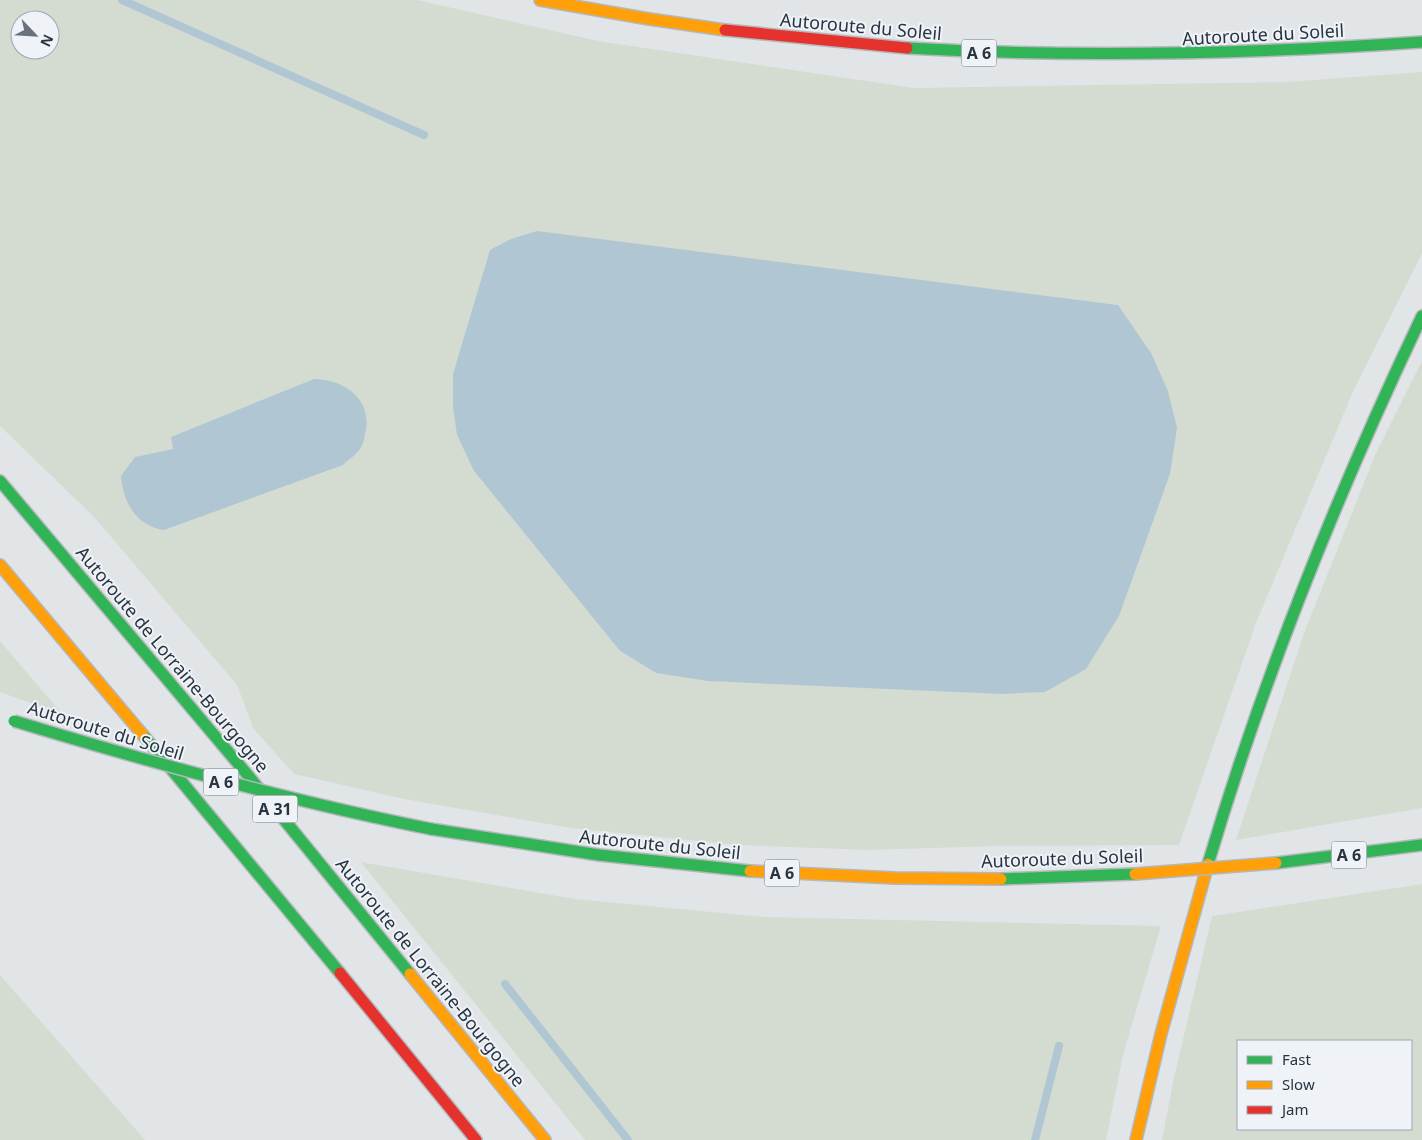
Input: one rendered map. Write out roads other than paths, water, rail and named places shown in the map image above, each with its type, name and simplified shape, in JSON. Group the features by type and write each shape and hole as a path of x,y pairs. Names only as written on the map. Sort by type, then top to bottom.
{"highway":[{"name":"Autoroute du Soleil","path":"540,0 620,15 770,36 860,46 971,53 1172,56 1325,50 1422,42"},
{"path":"1136,1140 1174,984 1217,836 1262,698 1338,497 1422,316"},
{"name":"Autoroute de Lorraine-Bourgogne","path":"0,482 246,773 546,1140"},
{"path":"0,565 202,804 476,1140"},
{"name":"Autoroute du Soleil","path":"0,715 158,765 350,814 573,852 760,872 968,879 1136,874 1276,863 1422,845"}],"water":[{"path":"537,231 1118,305 1151,353 1168,391 1177,428 1170,474 1119,616 1086,669 1045,692 1002,694 708,681 656,673 620,651 474,471 457,435 453,407 453,374 490,250 511,239"},
{"path":"314,379 325,380 346,387 361,402 365,411 367,422 362,446 343,465 164,530 146,524 133,511 125,495 121,476 135,457 173,449 171,437"}],"waterway":[{"path":"122,0 424,135"},
{"path":"505,984 628,1140"},
{"path":"1035,1140 1059,1046"}]}
